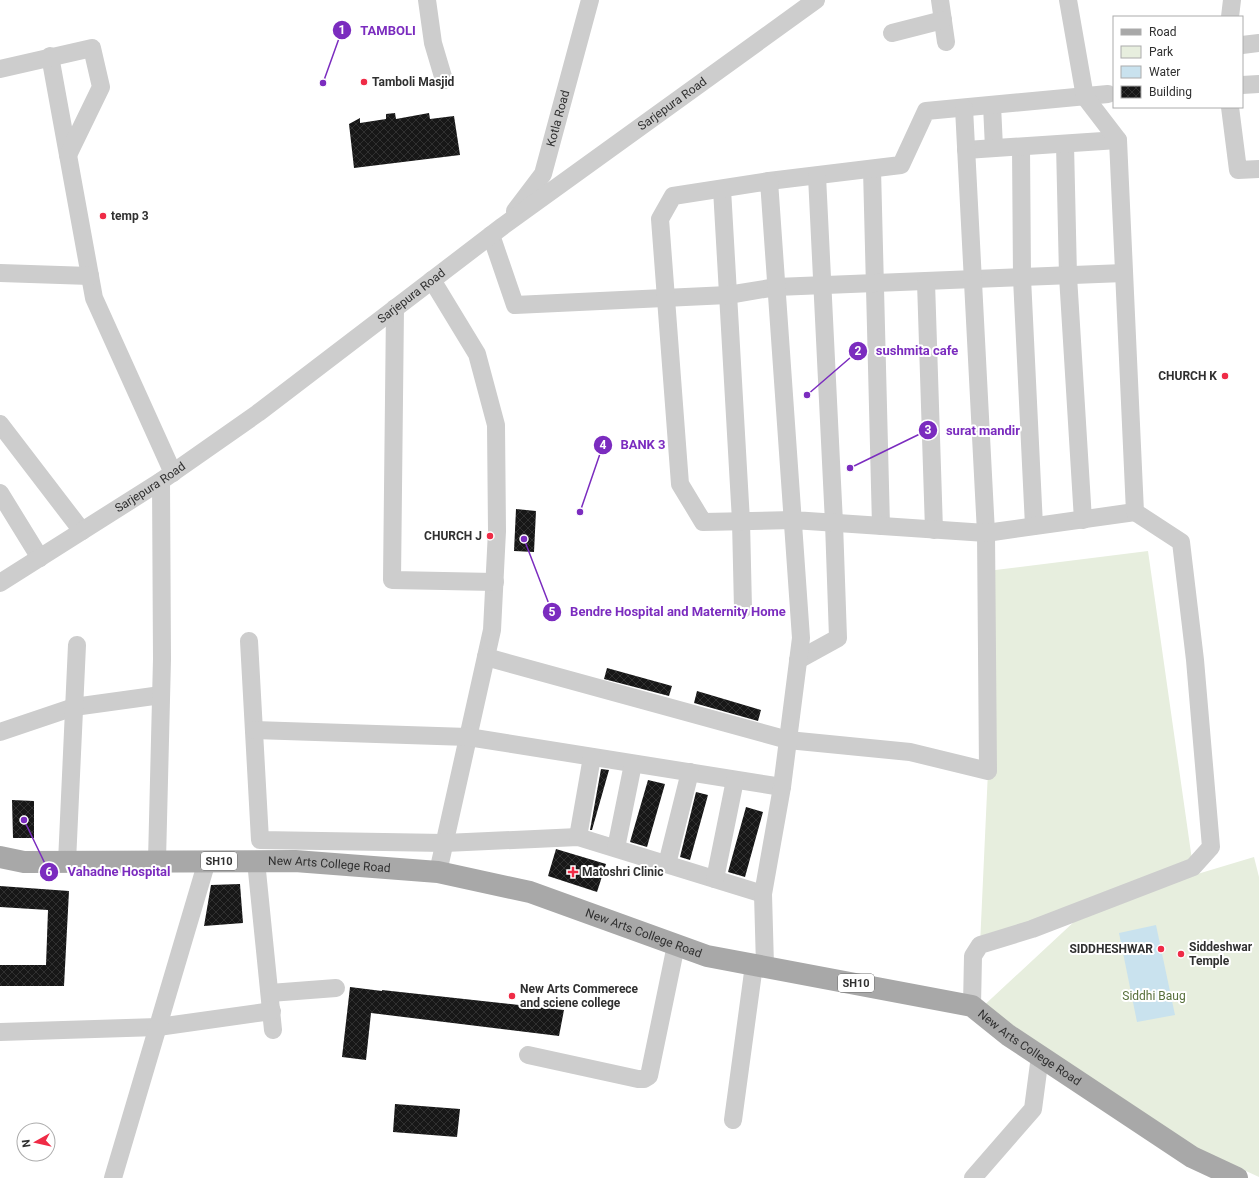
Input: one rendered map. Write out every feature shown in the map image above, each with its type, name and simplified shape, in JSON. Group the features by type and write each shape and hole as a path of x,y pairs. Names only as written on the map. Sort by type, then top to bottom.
{"main road":[{"name":"New Arts College Road","path":"0,857 24,862 295,861 438,872 530,892 707,956 972,1006 1008,1035 1192,1157 1237,1178"}],"street":[{"path":"427,0 433,43 444,80"},
{"name":"Kotla Road","path":"497,230 543,174 590,0"},
{"name":"Sarjepura Road","path":"0,583 167,477 258,412 497,230 816,0"},
{"path":"940,0 946,42"},
{"path":"1068,0 1085,97 1118,140 1135,512"},
{"path":"1230,16 1232,0"},
{"path":"892,32 943,20"},
{"path":"1243,45 1259,44"},
{"path":"0,68 92,48 101,87 68,155"},
{"path":"50,56 94,298 167,477 157,861"},
{"path":"1243,84 1259,84"},
{"path":"972,1006 973,956 980,945 1032,929 1193,867 1211,847 1195,660 1181,542 1135,512 986,533 793,520 703,522 680,484 660,219 673,196 901,165 926,111 1108,94"},
{"path":"992,105 994,148"},
{"path":"486,657 788,740 910,752 988,771 986,533 964,108"},
{"path":"1230,108 1238,170 1259,169"},
{"path":"966,150 1118,140"},
{"path":"1065,144 1068,276 1083,520"},
{"path":"1021,147 1022,278 1034,526"},
{"path":"872,169 881,526"},
{"path":"798,660 838,638 834,523 817,176"},
{"path":"733,1120 759,966 763,894 782,787 801,638 769,182"},
{"path":"722,189 741,521 743,609"},
{"path":"497,230 515,305 728,294 776,287 1124,273"},
{"path":"0,273 90,276"},
{"path":"432,280 477,354 496,425 497,531 492,630 438,872"},
{"path":"926,282 934,530"},
{"path":"395,308 392,580 495,582"},
{"path":"0,424 82,532"},
{"path":"0,493 40,558"},
{"path":"249,641 260,840 445,843 578,837 763,894"},
{"path":"67,862 77,645"},
{"path":"0,732 74,706 161,694"},
{"path":"254,730 468,737 782,787"},
{"path":"578,837 592,757"},
{"path":"616,848 633,764"},
{"path":"666,864 690,772"},
{"path":"715,879 735,780"},
{"path":"113,1178 207,861"},
{"path":"256,861 274,1030"},
{"path":"528,1055 638,1078 644,1079 649,1076 676,944"},
{"path":"270,993 336,988"},
{"path":"0,1032 158,1026 272,1011"},
{"path":"973,1178 1034,1109 1040,1056"}],"green space":[{"path":"1148,551 1193,867 980,945 988,771 987,571"},
{"name":"Siddhi Baug","path":"1254,857 1259,877 1259,1177 1183,1142 978,1011 1091,906"}],"water":[{"path":"1156,925 1175,1015 1137,1022 1119,933"}],"building":[{"path":"395,113 396,119 429,113 430,119 454,116 460,155 354,168 349,124 360,118 360,123 386,119 386,114"},
{"path":"516,509 536,511 534,552 514,551"},
{"path":"607,668 672,686 669,696 604,679"},
{"path":"697,691 761,710 758,721 694,703"},
{"path":"601,769 609,770 592,830 590,830"},
{"path":"648,780 665,784 647,847 630,842"},
{"path":"696,792 708,795 690,860 680,857"},
{"path":"12,800 34,801 34,838 13,838"},
{"path":"746,807 763,812 745,877 728,872"},
{"path":"556,849 606,864 597,892 548,876"},
{"path":"240,884 243,923 204,926 211,885"},
{"path":"0,886 69,891 64,986 0,986 0,965 46,965 48,910 0,907"},
{"path":"350,987 564,1010 559,1036 371,1013 366,1060 342,1057"},
{"path":"395,1104 460,1109 457,1137 393,1132"}],"place":[{"name":"Tamboli Masjid","path":"364,82"},
{"name":"TAMBOLI","path":"323,83"},
{"name":"temp 3","path":"103,216"},
{"name":"CHURCH K","path":"1225,376"},
{"name":"sushmita cafe","path":"807,395"},
{"name":"surat mandir","path":"850,468"},
{"name":"BANK 3","path":"580,512"},
{"name":"CHURCH J","path":"490,536"},
{"name":"Bendre Hospital and Maternity Home","path":"524,539"},
{"name":"Vahadne Hospital","path":"24,820"},
{"name":"Matoshri Clinic","path":"573,872"},
{"name":"SIDDHESHWAR","path":"1161,949"},
{"name":"Siddeshwar Temple","path":"1181,954"},
{"name":"New Arts Commerece and sciene college","path":"512,996"}]}
